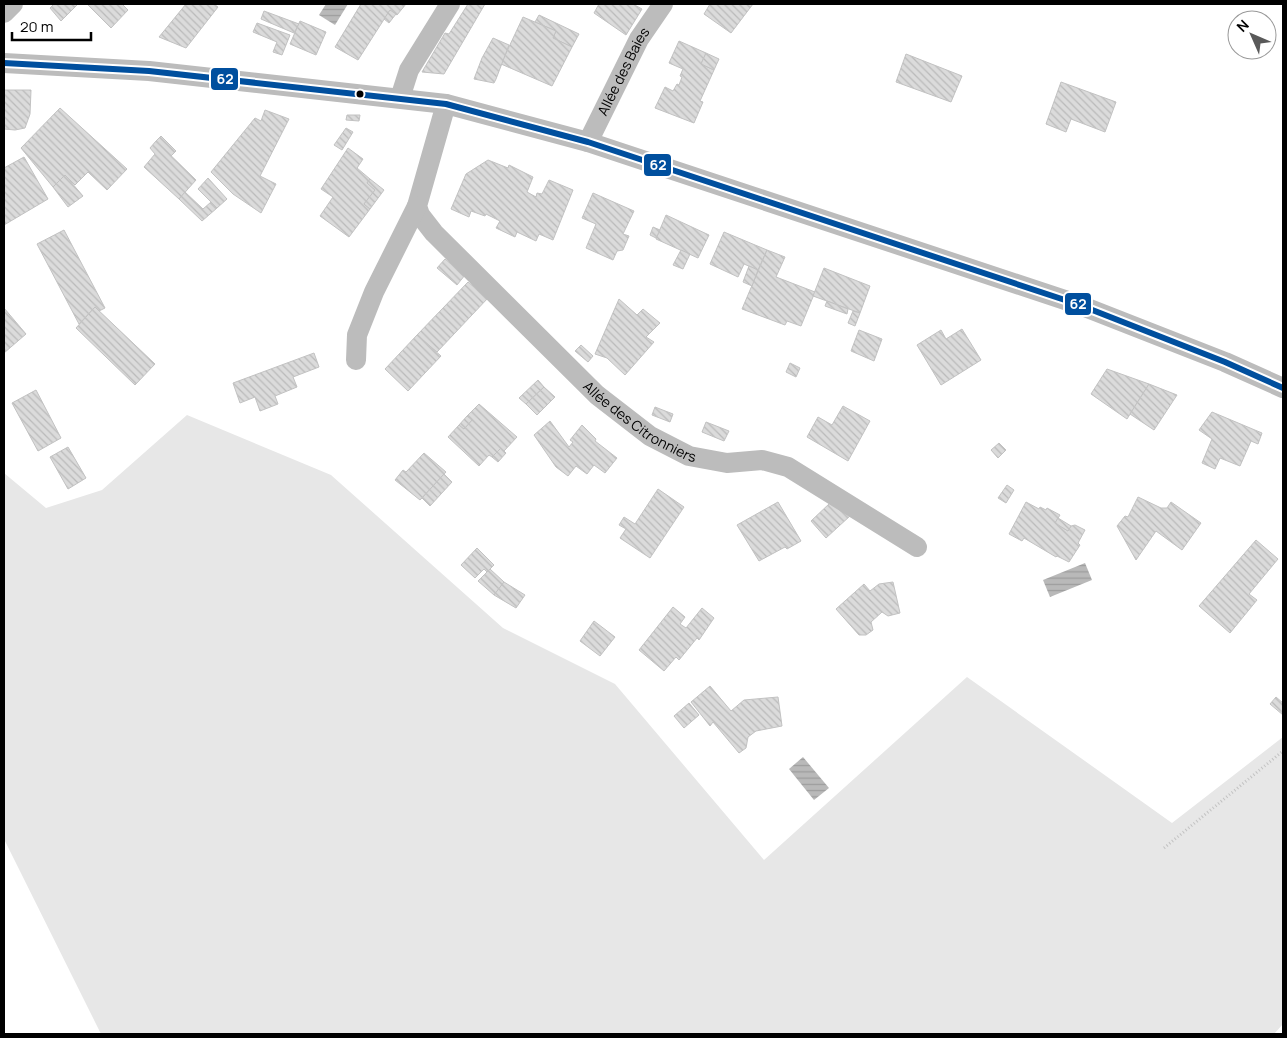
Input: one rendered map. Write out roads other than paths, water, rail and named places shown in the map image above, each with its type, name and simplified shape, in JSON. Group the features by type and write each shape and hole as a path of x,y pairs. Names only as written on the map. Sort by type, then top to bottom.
{"street":[{"path":"4,13 13,4"},
{"path":"400,98 409,70 450,4"},
{"name":"Allée des Baies","path":"588,142 639,39 663,4"},
{"path":"4,64 149,71 446,104 588,142 1084,307 1225,362 1283,388"},
{"path":"356,360 356,335 374,292 417,206 446,104"},
{"name":"Allée des Citronniers","path":"417,206 426,224 597,395 650,436 689,456 727,463 762,460 788,467 916,547"}]}
